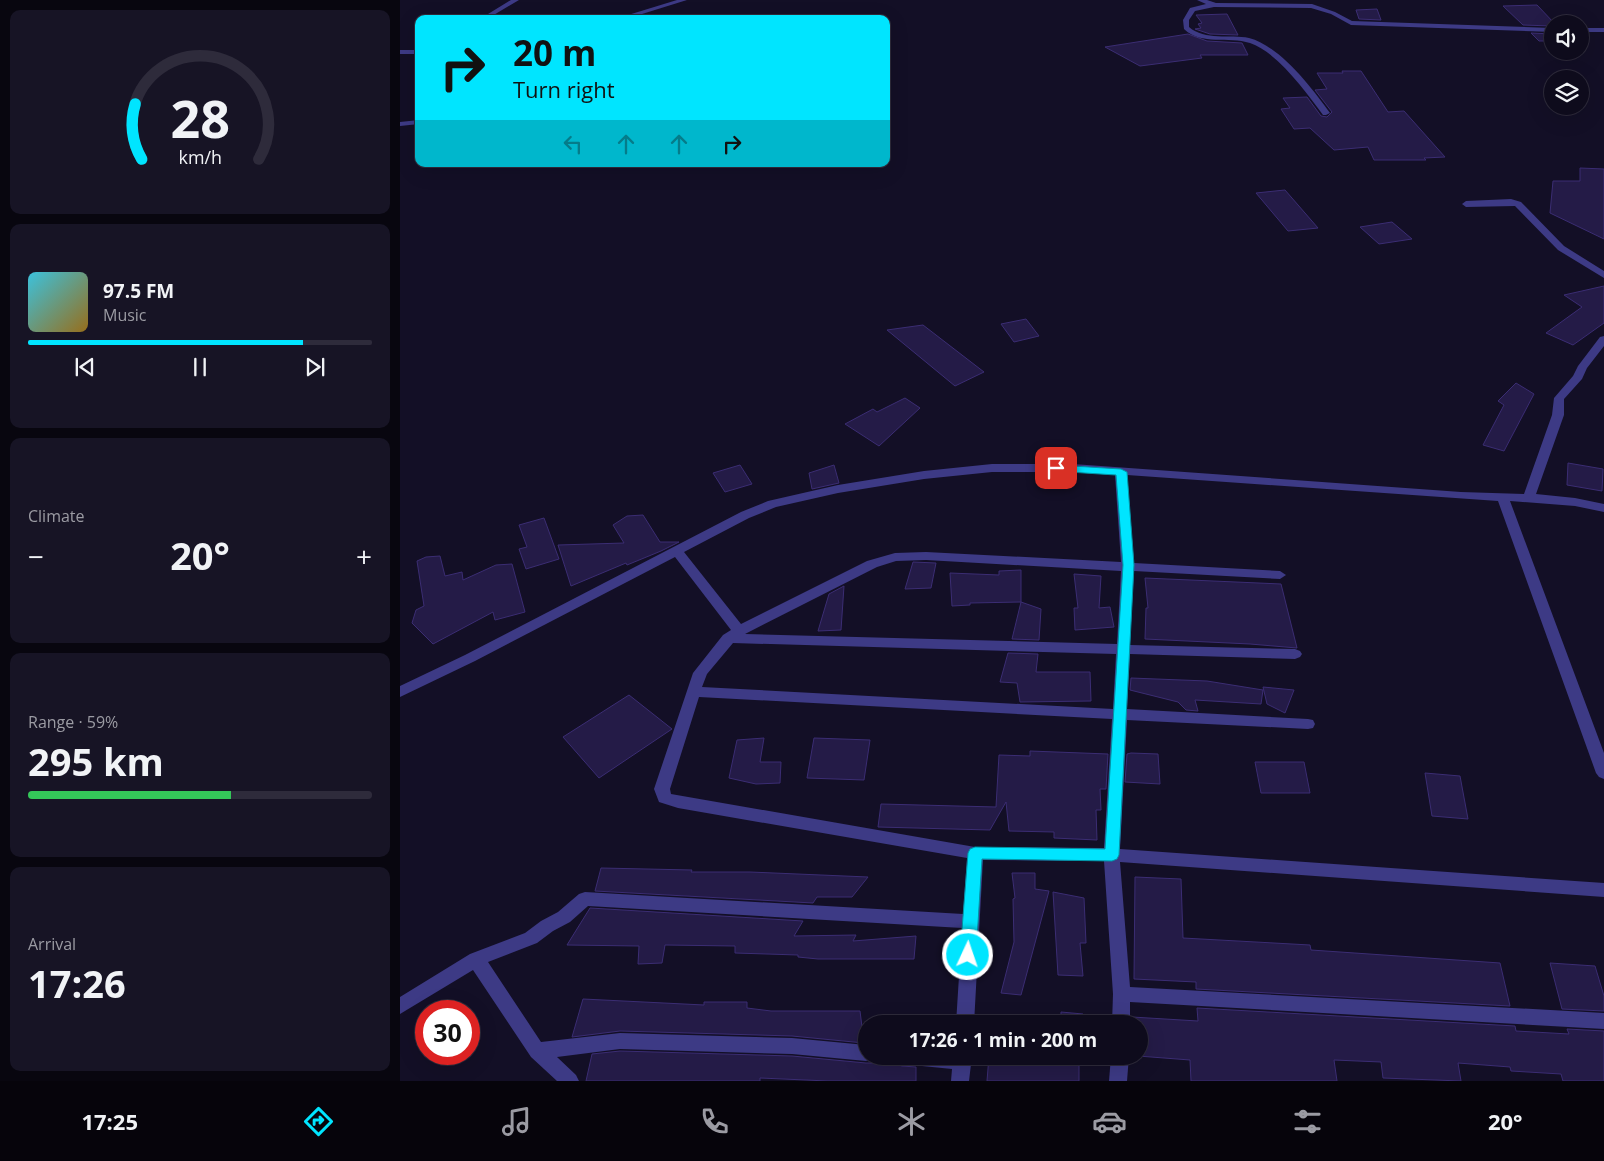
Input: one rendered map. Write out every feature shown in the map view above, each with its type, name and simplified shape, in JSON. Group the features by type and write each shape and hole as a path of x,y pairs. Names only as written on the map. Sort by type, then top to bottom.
{"street":[{"path":"490,15 516,0"},
{"path":"632,15 684,0"},
{"path":"1200,0 1212,5"},
{"path":"1326,113 1313,95 1265,47 1240,38 1206,38 1189,32 1186,28 1186,20 1192,9 1212,5 1302,4 1322,8 1354,24 1544,30"},
{"path":"1589,30 1604,30"},
{"path":"400,52 415,52"},
{"path":"400,124 415,122"},
{"path":"1466,204 1511,202 1518,204 1561,248 1604,275"},
{"path":"1529,498 1558,415 1559,398 1578,377 1582,368 1604,339"},
{"path":"400,692 470,658 745,515 772,504 838,489 924,475 992,468 1073,468 1460,496 1529,498 1575,502 1604,508"},
{"path":"1121,472 1128,565 1112,855 1122,994 1121,1015"},
{"path":"1502,496 1604,773"},
{"path":"677,551 734,634"},
{"path":"1280,575 1128,565 926,556 895,557 872,564 734,634 710,659 700,674 662,789 664,798 678,802 975,853 1112,855 1604,890"},
{"path":"734,634 1124,650 1295,654"},
{"path":"695,692 1308,724"},
{"path":"965,1015 975,853"},
{"path":"400,1006 476,960 531,938 547,926 564,917 585,900 970,921"},
{"path":"476,960 537,1051 570,1081"},
{"path":"1122,994 1604,1021"},
{"path":"537,1051 620,1041 792,1046 858,1052"},
{"path":"960,1081 962,1065"},
{"path":"1118,1081 1119,1065"}],"building":[{"path":"1537,5 1546,15 1544,15 1544,26 1523,25 1503,6"},
{"path":"1377,9 1381,20 1359,19 1356,10"},
{"path":"1227,14 1238,35 1210,34 1195,29 1201,28 1198,24 1202,23 1196,15"},
{"path":"1531,33 1544,34 1544,41 1539,41"},
{"path":"1188,34 1207,41 1242,43 1248,55 1200,55 1202,58 1140,66 1105,47"},
{"path":"1342,71 1361,71 1388,112 1404,111 1445,157 1424,158 1426,160 1374,160 1368,147 1334,150 1310,128 1294,129 1281,109 1290,108 1283,98 1307,97 1321,116 1327,117 1332,112 1315,90 1327,89 1317,73 1343,73"},
{"path":"1580,168 1604,169 1604,239 1550,213 1553,181 1580,181"},
{"path":"1285,190 1318,228 1288,231 1256,193"},
{"path":"1392,222 1412,239 1379,244 1360,227"},
{"path":"1604,286 1604,323 1573,345 1546,333 1582,307 1564,295"},
{"path":"1026,319 1039,336 1014,342 1001,324"},
{"path":"923,325 984,372 955,386 887,330"},
{"path":"1516,383 1534,394 1504,451 1483,445 1504,405 1498,401"},
{"path":"905,398 920,408 879,446 845,424 873,409 877,412"},
{"path":"1568,463 1603,469 1602,491 1567,485"},
{"path":"740,465 752,484 725,492 713,473"},
{"path":"834,465 839,483 812,489 809,473"},
{"path":"643,515 660,542 679,542 627,565 626,563 571,586 558,545 624,543 613,525 627,516"},
{"path":"544,518 559,559 526,569 519,549 527,547 519,525"},
{"path":"440,556 445,576 462,572 463,580 496,565 512,564 525,612 495,620 493,612 433,644 412,623 416,610 424,606 417,561 426,557"},
{"path":"913,562 936,563 931,588 905,589"},
{"path":"1021,570 1021,602 970,603 970,605 952,606 950,573 999,575 999,571"},
{"path":"1074,574 1101,576 1099,608 1110,607 1114,627 1075,630 1074,608 1078,608"},
{"path":"1145,578 1281,584 1297,648 1145,639 1146,608 1148,608"},
{"path":"844,586 841,630 818,631 829,594"},
{"path":"1021,602 1041,609 1039,640 1012,639"},
{"path":"1008,653 1038,654 1036,672 1090,672 1091,701 1020,702 1017,683 1000,682"},
{"path":"1131,678 1207,681 1263,690 1261,704 1195,700 1198,711 1186,710 1178,702 1130,690"},
{"path":"1263,687 1294,690 1285,713 1267,704"},
{"path":"629,695 672,729 599,778 563,737"},
{"path":"764,738 760,762 781,762 780,783 756,784 729,778 737,740"},
{"path":"814,738 870,740 864,780 807,778"},
{"path":"1030,751 1108,754 1106,789 1100,789 1101,810 1096,810 1097,840 1054,838 1054,832 1009,831 1006,802 990,830 878,827 881,804 996,807 999,755 1030,756"},
{"path":"1127,754 1158,754 1160,784 1125,782"},
{"path":"1255,762 1304,762 1310,793 1261,793"},
{"path":"1425,773 1460,776 1468,819 1432,816"},
{"path":"601,868 868,877 852,897 817,897 813,903 595,891"},
{"path":"1012,873 1035,873 1035,889 1049,891 1021,995 1001,993 1014,942 1013,899 1015,898"},
{"path":"1135,877 1181,879 1183,938 1310,945 1311,950 1500,963 1510,1006 1196,989 1196,982 1134,979"},
{"path":"1053,892 1084,898 1086,943 1080,943 1083,976 1058,975"},
{"path":"590,908 803,921 794,936 856,935 853,941 916,936 914,959 818,959 798,957 798,955 735,953 735,946 665,945 662,963 638,964 639,946 567,945"},
{"path":"1550,963 1595,966 1604,996 1604,1011 1562,1009"},
{"path":"583,999 704,1005 704,1002 747,1002 747,1008 771,1011 860,1011 860,1015 858,1015 858,1042 792,1036 620,1031 572,1037"},
{"path":"1197,1008 1515,1026 1516,1031 1569,1034 1567,1029 1604,1031 1604,1081 1563,1081 1561,1074 1511,1071 1510,1067 1458,1063 1461,1081 1383,1078 1381,1062 1334,1060 1337,1081 1191,1081 1190,1060 1148,1057 1148,1018 1198,1021"},
{"path":"1061,1012 1083,1014 1083,1015 1061,1015"},
{"path":"620,1051 792,1056 858,1062 858,1065 916,1067 916,1081 828,1081 760,1078 760,1081 586,1081 592,1054"},
{"path":"988,1065 1079,1065 1079,1081 987,1081"}],"route":[{"path":"968,955 975,853 1112,855 1128,565 1121,472 1056,468"}]}
